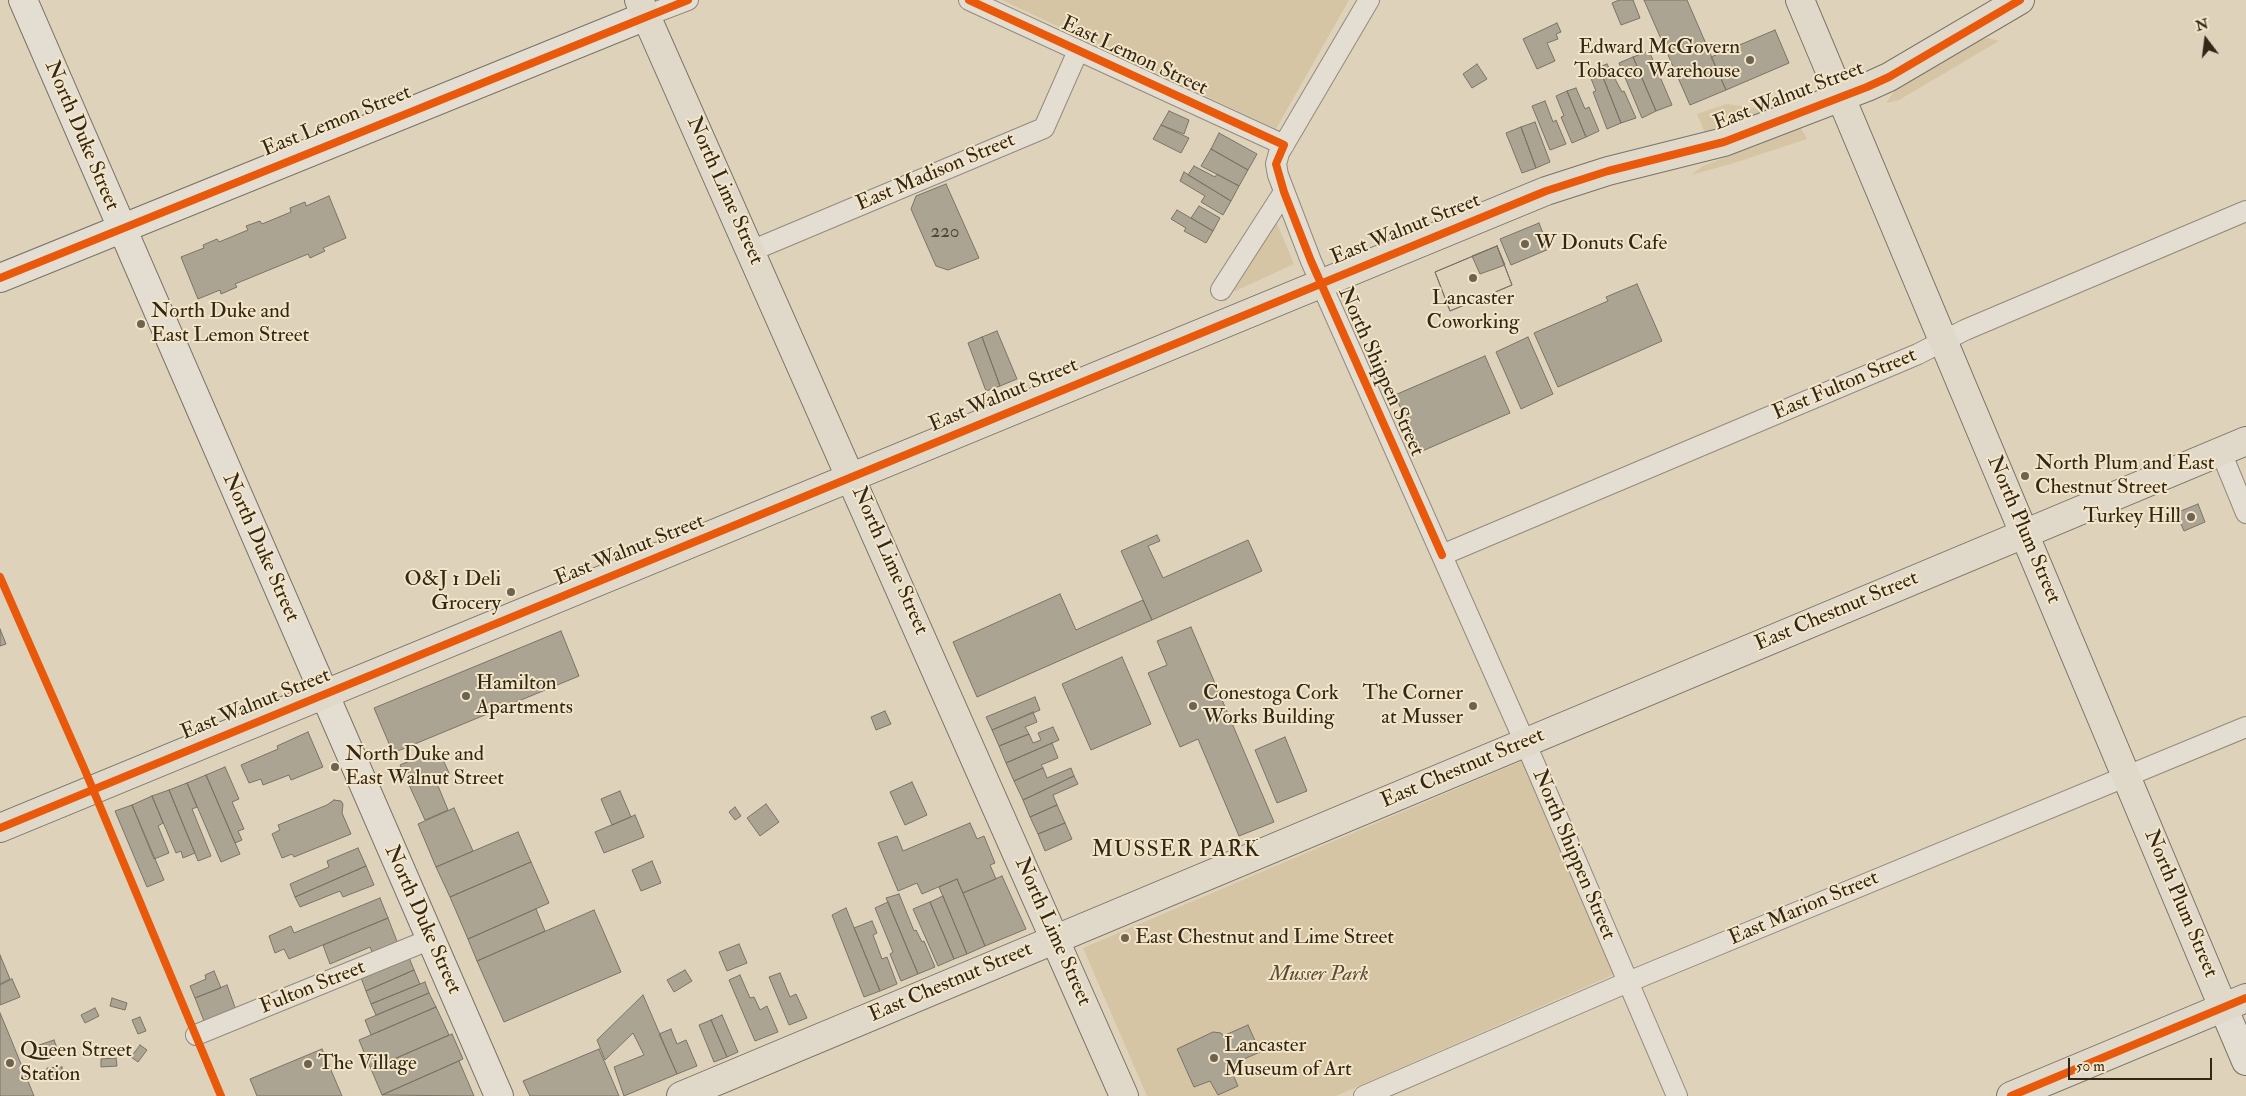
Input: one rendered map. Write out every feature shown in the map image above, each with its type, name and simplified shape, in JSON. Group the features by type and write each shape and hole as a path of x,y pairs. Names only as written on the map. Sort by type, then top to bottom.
{"main road":[{"name":"North Duke Street","path":"22,0 499,1096"},
{"name":"North Plum Street","path":"1800,0 2126,776 2235,1002 2246,1061"},
{"name":"East Walnut Street","path":"0,828 325,696 1570,182 1717,144 1889,77 2020,0"},
{"name":"East Lemon Street","path":"0,278 121,229 643,8"},
{"name":"North Lime Street","path":"643,8 1124,1096"},
{"name":"East Chestnut Street","path":"681,1096 2246,441"},
{"path":"2011,1096 2235,1002"}],"street":[{"name":"East Lemon Street","path":"643,8 688,0"},
{"name":"East Lemon Street","path":"969,0 1284,145"},
{"name":"North Shippen Street","path":"1369,0 1284,145 1276,164 1284,192 1321,284 1525,743 1677,1096"},
{"name":"East Madison Street","path":"751,251 1044,128 1078,51"},
{"path":"1221,290 1284,192"},
{"name":"East Fulton Street","path":"1442,555 1909,358 1966,330 2246,211"},
{"path":"2221,452 2246,513"},
{"name":"East Marion Street","path":"1364,1096 1628,982 2246,727"},
{"name":"Fulton Street","path":"196,1035 430,939"}],"green space":[{"path":"1002,0 1349,0 1276,129"},
{"path":"1988,38 1999,41 1899,100 1886,103 1895,90 1975,41"},
{"path":"1726,104 1762,109 1781,107 1714,136 1705,133 1697,114"},
{"path":"1801,128 1807,139 1691,175 1703,166"},
{"path":"1276,221 1294,264 1231,293"},
{"name":"Musser Park","path":"1522,761 1615,974 1336,1096 1147,1096 1083,948"}],"building":[{"path":"1619,0 1633,0 1640,18 1621,25 1612,3"},
{"path":"1644,0 1687,0 1726,90 1690,105"},
{"path":"1557,23 1561,32 1556,34 1558,39 1547,43 1555,61 1537,69 1523,39"},
{"name":"Edward McGovern Tobacco Warehouse","path":"1775,30 1789,63 1726,90 1711,57"},
{"path":"1649,51 1672,105 1656,111 1633,57"},
{"path":"1633,57 1656,111 1642,118 1619,63"},
{"path":"1477,64 1487,79 1472,88 1463,74"},
{"path":"1607,64 1622,92 1624,91 1636,118 1621,123 1599,67"},
{"path":"1599,67 1621,123 1607,129 1593,92 1596,91 1588,71"},
{"path":"1576,88 1585,109 1589,107 1599,131 1586,137 1567,91"},
{"path":"1567,91 1586,137 1572,143 1561,117 1564,116 1556,96"},
{"path":"1545,101 1553,122 1556,120 1566,144 1550,150 1532,106"},
{"path":"1169,111 1189,120 1184,134 1161,125"},
{"path":"1535,122 1550,162 1536,168 1521,127"},
{"path":"1161,125 1189,138 1181,153 1153,139"},
{"path":"1521,127 1536,168 1522,173 1506,133"},
{"path":"1219,133 1257,154 1248,170 1211,149"},
{"path":"1211,149 1248,170 1239,186 1201,166"},
{"path":"1194,166 1215,177 1217,174 1239,186 1231,201 1188,175"},
{"path":"1184,172 1231,201 1223,215 1201,202 1205,196 1180,181"},
{"path":"946,184 979,258 948,270 936,266 911,209 916,196"},
{"path":"329,196 346,238 323,248 325,251 310,258 308,254 235,284 237,287 221,294 220,290 198,299 181,257 204,248 203,245 217,239 219,242 248,230 246,226 260,221 262,224 291,212 290,208 305,202 306,206"},
{"path":"1199,206 1220,218 1213,231 1191,218"},
{"path":"1177,210 1213,231 1206,243 1184,231 1186,228 1171,219"},
{"name":"W Donuts Cafe","path":"1539,223 1549,249 1511,265 1500,239"},
{"path":"1497,246 1505,265 1480,274 1472,256"},
{"name":"Lancaster Coworking","path":"1497,246 1512,285 1450,311 1435,272"},
{"name":"Lancaster Coworking","path":"1497,246 1512,285 1450,311 1435,272"},
{"path":"1637,284 1662,341 1558,387 1534,333 1608,301 1606,297"},
{"path":"997,331 1017,379 1000,386 982,337"},
{"path":"982,337 1000,386 986,391 968,343"},
{"path":"1528,337 1553,394 1521,409 1496,352"},
{"path":"1485,356 1510,413 1420,452 1395,395"},
{"name":"Turkey Hill","path":"2198,504 2205,522 2184,531 2176,513"},
{"path":"1157,535 1160,541 1148,546 1163,578 1248,540 1262,571 1152,620 1121,551"},
{"path":"1060,594 1076,630 1143,600 1152,620 977,697 953,642"},
{"name":"Conestoga Cork Works Building","path":"1191,627 1274,822 1239,836 1198,739 1180,747 1148,673 1167,665 1157,641"},
{"path":"0,629 6,644 0,646"},
{"name":"Hamilton Apartments","path":"561,631 579,676 393,753 374,708"},
{"path":"1122,657 1151,724 1091,750 1062,684"},
{"path":"1035,697 1040,710 992,730 986,717"},
{"path":"885,711 891,724 876,730 871,717"},
{"path":"1033,712 1037,722 1025,727 1029,734 999,746 992,730"},
{"path":"1053,727 1059,740 1006,763 999,746 1029,734 1033,743 1041,740 1038,733"},
{"path":"308,732 323,767 291,780 289,775 263,785 261,779 249,783 241,765 278,749 277,746"},
{"path":"1285,737 1307,791 1277,803 1255,750"},
{"path":"1052,743 1058,758 1041,765 1043,768 1014,781 1006,763"},
{"path":"438,749 450,775 436,781 448,810 425,820 400,765"},
{"path":"225,767 239,799 232,802 244,829 238,831 242,840 235,843 206,775"},
{"path":"1043,768 1047,778 1071,768 1074,776 1023,800 1014,781"},
{"path":"206,775 240,854 221,862 187,783"},
{"path":"1074,776 1078,784 1053,795 1057,805 1030,817 1023,800"},
{"path":"912,782 927,815 905,825 890,792"},
{"path":"187,783 197,807 192,809 211,856 198,861 169,790"},
{"path":"169,790 195,853 183,858 181,851 176,853 152,796"},
{"path":"620,791 631,817 612,825 601,799"},
{"path":"152,796 163,823 158,826 169,853 154,859 132,805"},
{"path":"334,800 341,801 343,804 342,813 351,834 294,857 292,854 282,858 272,834 280,830 278,825 327,805"},
{"path":"766,804 779,822 760,836 747,818"},
{"path":"132,805 164,880 147,887 115,811"},
{"path":"1057,805 1065,823 1038,834 1030,817"},
{"path":"735,807 741,816 735,820 729,812"},
{"path":"454,808 473,851 436,867 418,824"},
{"path":"635,815 644,837 604,853 595,832"},
{"path":"970,823 977,839 984,836 995,863 990,865 996,879 963,893 957,879 922,894 917,883 898,891 878,843 897,836 903,851"},
{"path":"1065,823 1072,839 1045,851 1038,834"},
{"path":"518,832 531,862 450,897 436,867"},
{"path":"358,848 366,866 295,897 290,884 329,867 327,861"},
{"path":"652,861 661,883 641,891 632,870"},
{"path":"531,862 549,903 468,939 450,897"},
{"path":"366,866 374,885 343,897 340,891 300,907 295,897"},
{"path":"1002,876 1026,929 985,946 963,893"},
{"path":"957,879 985,946 967,954 939,887"},
{"path":"899,894 914,931 916,930 922,942 924,941 935,967 918,974 886,898"},
{"path":"943,896 967,954 954,959 930,902"},
{"path":"380,898 388,918 289,959 284,949 275,953 269,936 291,926 294,933"},
{"path":"888,902 918,974 901,981 890,954 893,952 875,908"},
{"path":"930,902 954,959 938,966 913,909"},
{"path":"846,908 880,991 864,997 832,915"},
{"path":"536,909 545,931 477,961 468,939"},
{"path":"594,910 621,972 504,1022 477,961"},
{"path":"388,918 398,944 373,954 370,947 330,964 323,945"},
{"path":"872,921 877,933 873,935 882,959 887,957 897,984 880,991 854,928"},
{"path":"739,944 747,963 727,971 719,952"},
{"path":"0,955 10,979 0,984"},
{"path":"408,955 414,970 366,991 360,975"},
{"path":"414,970 420,984 371,1004 366,991"},
{"path":"685,970 692,981 674,992 667,980"},
{"path":"214,971 221,988 195,998 190,986 206,979 205,975"},
{"path":"780,973 790,997 796,994 807,1018 789,1025 769,977"},
{"path":"740,975 750,998 754,997 760,1010 767,1006 778,1032 755,1041 729,980"},
{"path":"12,979 20,997 0,1005 0,985"},
{"path":"425,982 429,993 376,1015 371,1004"},
{"path":"227,985 237,1013 206,1026 195,998"},
{"path":"429,993 436,1007 371,1035 365,1020"},
{"path":"643,995 677,1074 624,1096 614,1067 644,1055 633,1033 605,1060 597,1040"},
{"path":"112,998 127,1003 125,1010 110,1006"},
{"path":"436,1007 449,1035 371,1069 359,1040"},
{"path":"95,1008 99,1016 85,1023 81,1015"},
{"name":"Queen Street Station","path":"0,1013 8,1032 34,1096 0,1096"},
{"path":"722,1015 738,1052 727,1057 711,1020"},
{"path":"140,1017 146,1031 138,1034 132,1020"},
{"path":"711,1020 727,1057 714,1062 699,1025"},
{"name":"Lancaster Museum of Art","path":"1248,1025 1260,1052 1235,1063 1234,1069 1231,1070 1238,1086 1218,1095 1210,1081 1194,1087 1177,1049 1213,1032 1221,1033 1223,1036"},
{"path":"671,1029 677,1044 686,1040 697,1066 677,1074 659,1034"},
{"path":"452,1034 463,1059 382,1095 371,1069"},
{"path":"54,1040 57,1048 42,1053 39,1045"},
{"path":"140,1045 147,1050 138,1062 131,1057"},
{"name":"The Village","path":"322,1049 342,1096 257,1096 250,1079"},
{"path":"599,1049 619,1096 530,1096 523,1081"},
{"path":"116,1058 117,1066 101,1067 101,1059"},
{"path":"459,1061 474,1096 382,1095"},
{"path":"62,1067 63,1075 47,1077 47,1068"}],"cycle path":[{"path":"0,278 688,0"},
{"path":"969,0 1284,145 1276,164 1284,192 1311,261 1442,555"},
{"path":"0,828 1546,191 1608,171 1724,142 1867,87 1889,77 2020,0"},
{"path":"0,577 84,768 221,1096"},
{"path":"2011,1096 2246,998"}],"place":[{"name":"Edward McGovern Tobacco Warehouse","path":"1750,60"},
{"name":"W Donuts Cafe","path":"1525,244"},
{"name":"Lancaster Coworking","path":"1473,278"},
{"name":"North Duke and East Lemon Street","path":"141,324"},
{"name":"North Plum and East Chestnut Street","path":"2025,476"},
{"name":"Turkey Hill","path":"2191,517"},
{"name":"O&J 1 Deli Grocery","path":"511,592"},
{"name":"Hamilton Apartments","path":"466,696"},
{"name":"Conestoga Cork Works Building","path":"1193,706"},
{"name":"The Corner at Musser","path":"1473,706"},
{"name":"North Duke and East Walnut Street","path":"335,767"},
{"name":"East Chestnut and Lime Street","path":"1125,938"},
{"name":"Lancaster Museum of Art","path":"1214,1058"},
{"name":"Queen Street Station","path":"10,1063"},
{"name":"The Village","path":"308,1064"}],"district":[{"name":"MUSSER PARK","path":"1176,851"}]}
